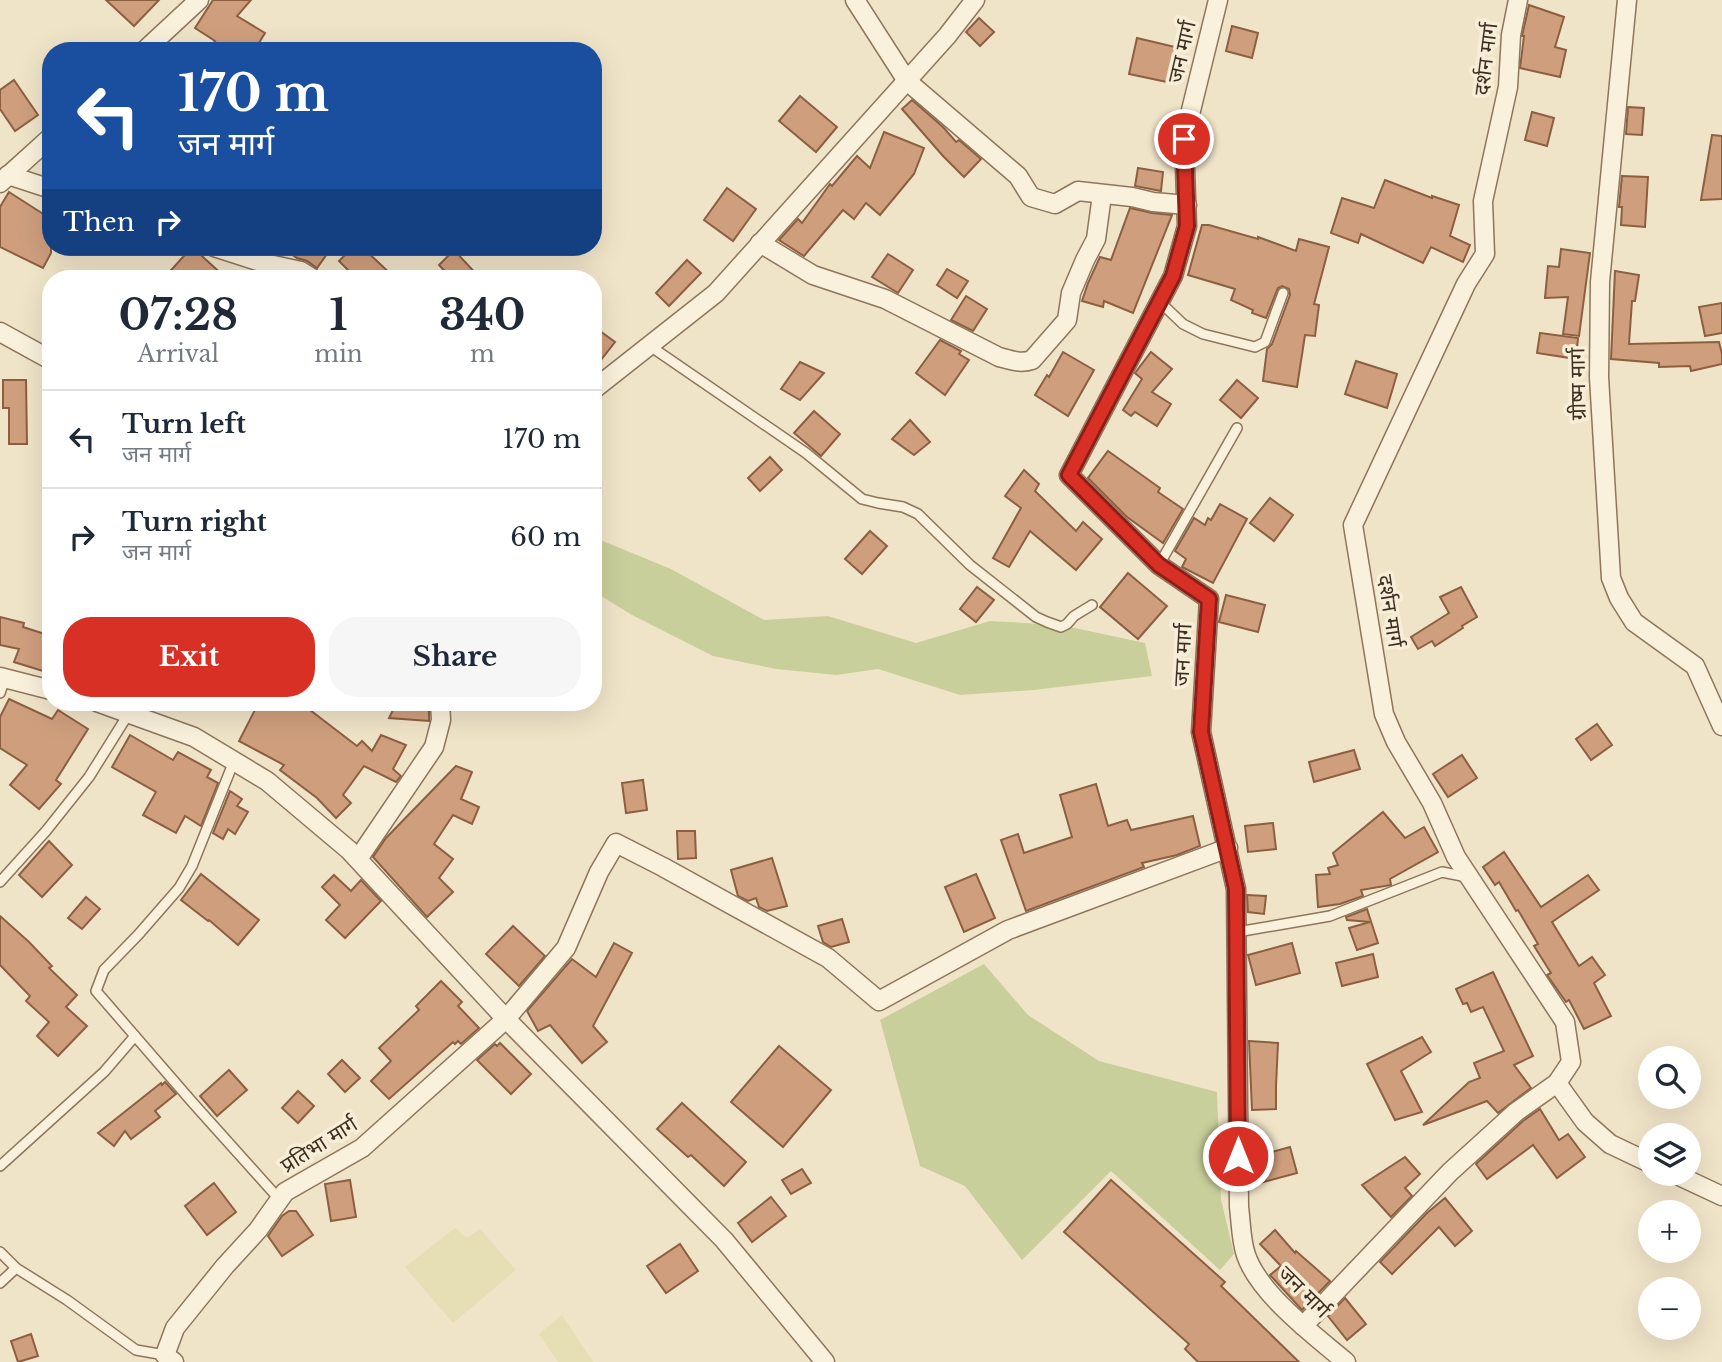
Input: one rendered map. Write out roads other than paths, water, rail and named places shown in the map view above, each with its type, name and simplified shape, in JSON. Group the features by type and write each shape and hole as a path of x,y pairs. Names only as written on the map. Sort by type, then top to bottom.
{"street":[{"path":"154,42 199,0"},
{"path":"855,0 907,81 1018,176 1031,197 1055,204 1078,191 1187,205"},
{"path":"602,383 716,293 947,36 975,0"},
{"name":"जन मार्ग","path":"1218,0 1184,139 1187,226 1173,276 1069,475 1159,565 1209,599 1201,732 1236,889 1239,1207 1246,1255 1260,1283 1303,1326 1346,1362"},
{"name":"दर्शन मार्ग","path":"1518,0 1511,35 1508,88 1483,201 1485,254 1466,284 1353,525 1384,714 1396,741 1432,803 1456,857 1565,1022 1571,1062 1557,1083"},
{"name":"ग्रीष्म मार्ग","path":"1627,0 1600,282 1599,377 1611,578 1619,598 1634,622 1695,666 1722,726"},
{"path":"4,179 42,145"},
{"path":"4,179 42,187"},
{"path":"760,243 813,275 886,299 999,357 1026,362 1032,360 1067,320 1072,293 1096,239 1102,195"},
{"path":"242,256 285,270"},
{"path":"0,332 42,355"},
{"path":"2,683 42,689"},
{"path":"123,711 194,737 267,781 358,859 506,1019 724,1240 825,1362"},
{"path":"358,859 435,747 440,711"},
{"name":"प्रतिभा मार्ग","path":"166,1360 175,1328 258,1230 285,1192 362,1148 409,1109 506,1019 566,948 599,872 615,843 828,958 879,1001 1008,930 1228,848"},
{"path":"1303,1326 1450,1172 1516,1112 1557,1083 1585,1122 1610,1144 1638,1157"},
{"path":"1701,1186 1722,1196"}],"lane":[{"path":"1160,302 1183,324 1203,334 1255,347 1265,342 1283,293"},
{"path":"650,346 806,453 863,499 903,506 918,514 971,565 1036,617 1061,627 1092,605"},
{"path":"1159,565 1237,428"},
{"path":"0,882 46,831 89,777 129,713"},
{"path":"234,761 186,877 138,935 104,970 96,991 280,1200"},
{"path":"1237,932 1330,916 1443,872 1469,878"},
{"path":"0,1166 104,1072 135,1036"},
{"path":"0,1252 16,1268 67,1300 136,1350 166,1360"},
{"path":"0,1283 16,1268"}]}
